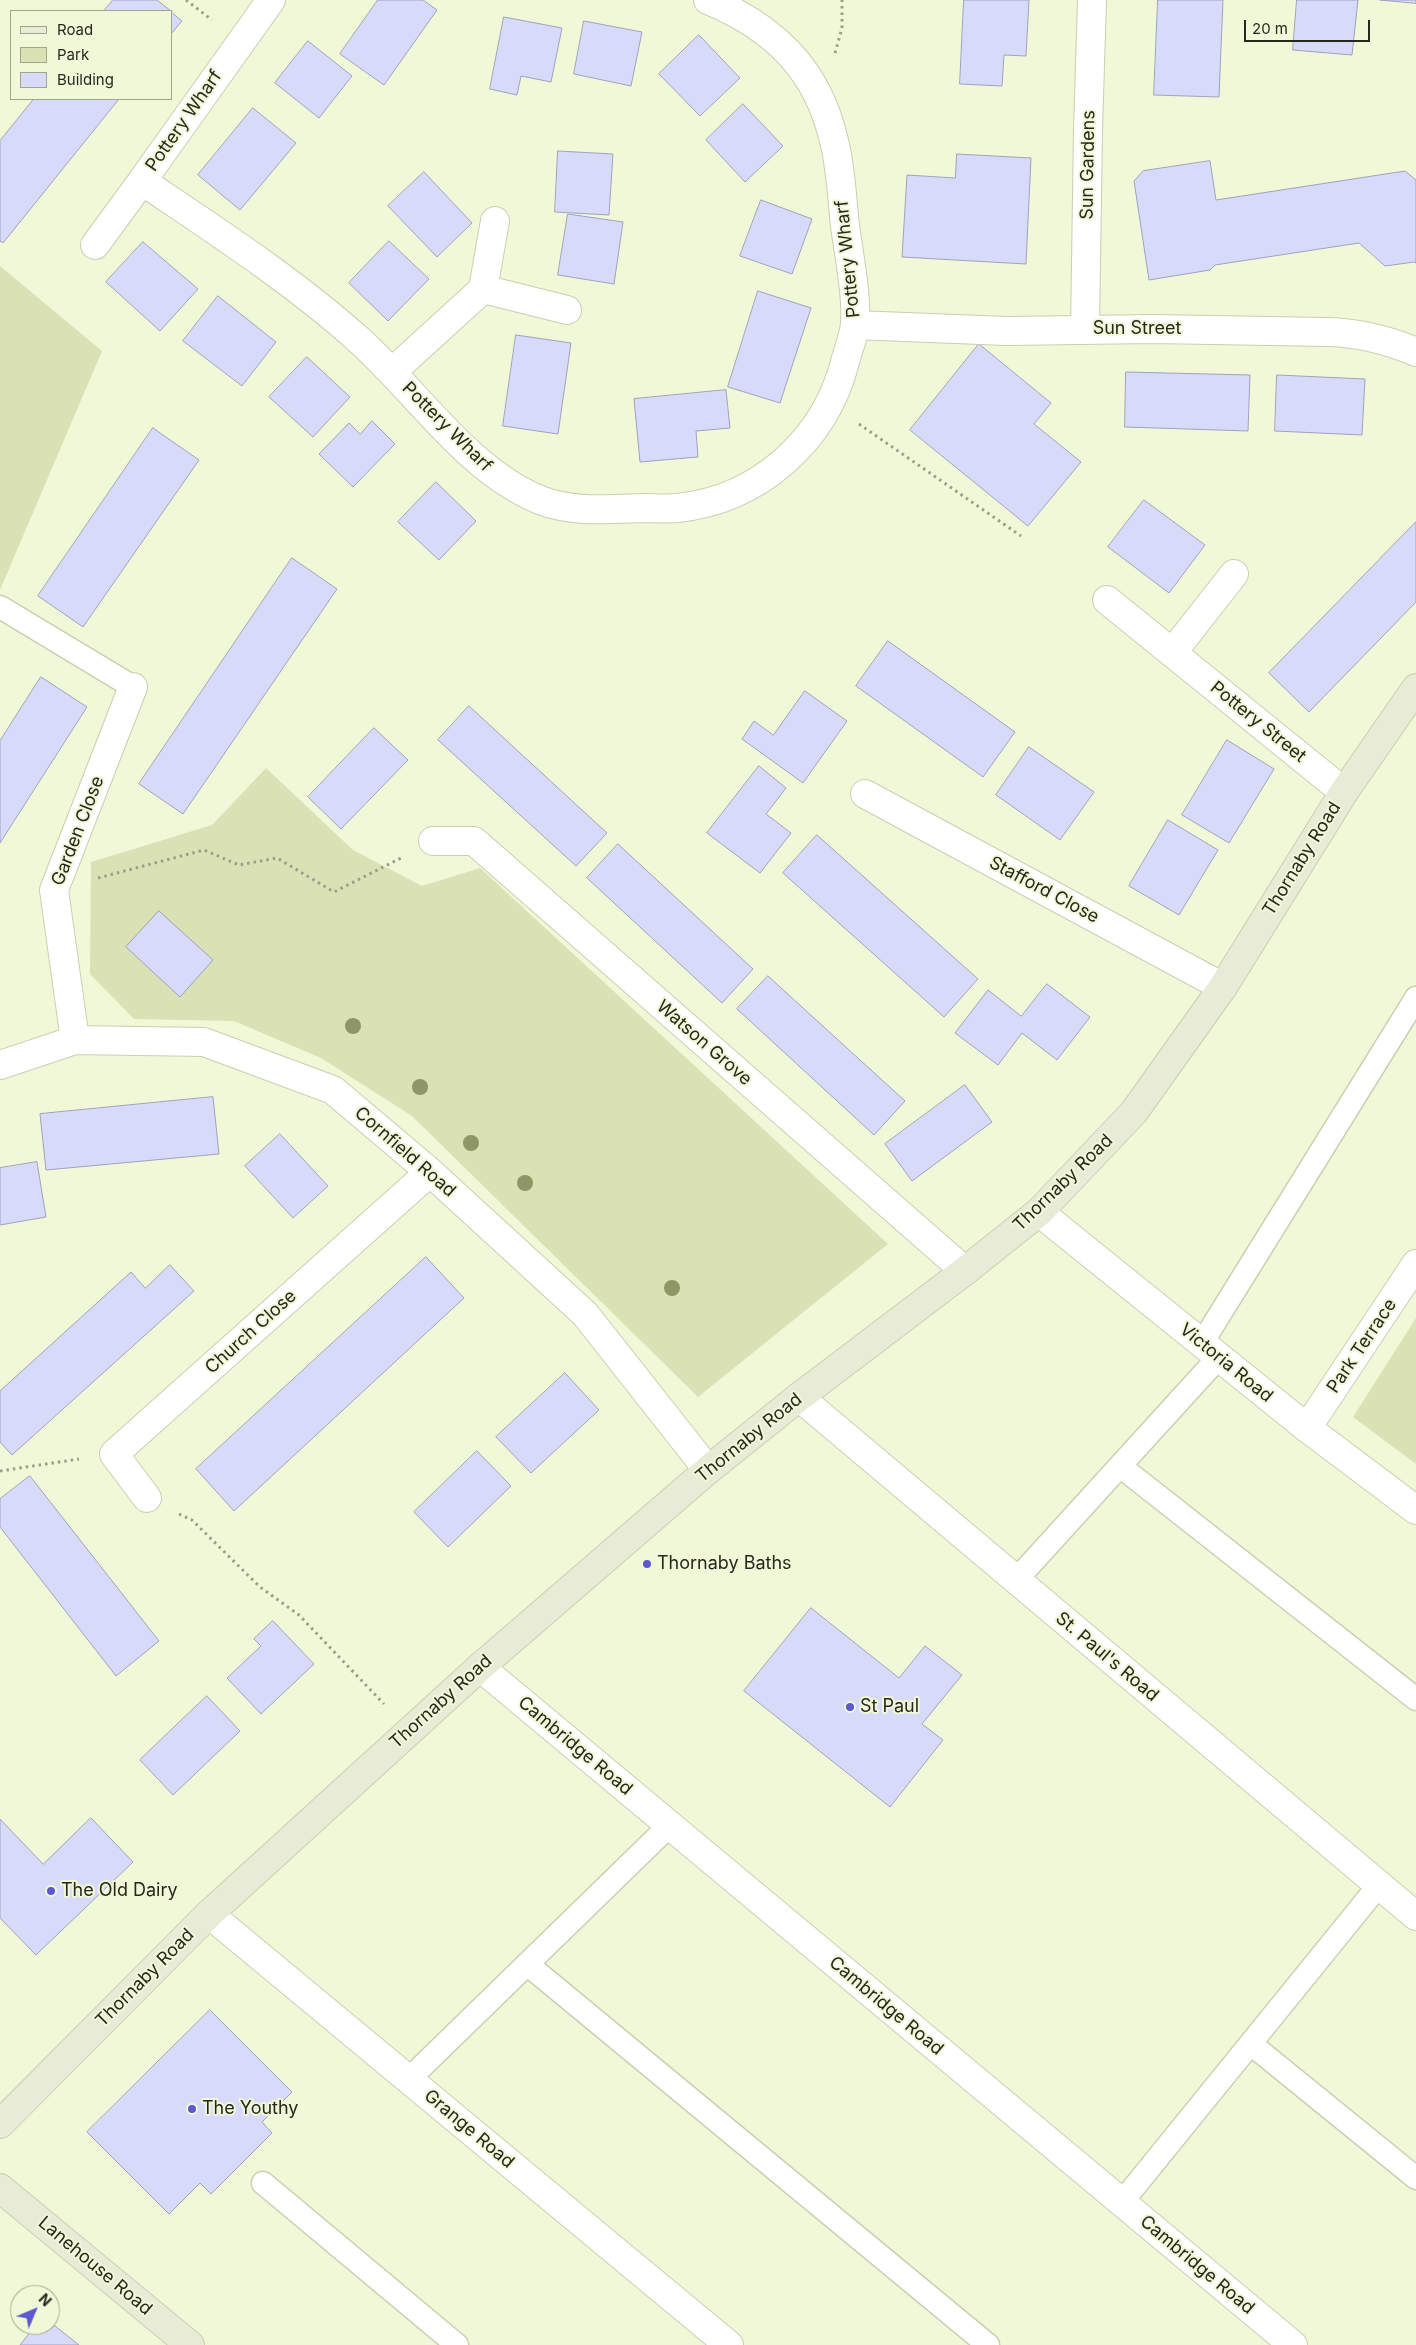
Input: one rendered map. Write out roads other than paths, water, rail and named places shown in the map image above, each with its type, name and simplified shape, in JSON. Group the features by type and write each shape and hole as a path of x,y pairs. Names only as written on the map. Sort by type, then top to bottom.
{"street":[{"name":"Pottery Wharf","path":"271,0 142,181 224,236 339,322 392,372 478,462 506,483 544,502 576,509 679,508 732,494 754,484 773,472 814,431 841,377 855,325 852,278 835,142 826,113 815,88 799,64 781,44 756,24 708,0"},
{"name":"Sun Gardens","path":"1085,330 1092,0"},
{"path":"95,245 142,181"},
{"path":"495,221 483,289 567,310"},
{"name":"Pottery Wharf","path":"392,372 483,289"},
{"name":"Sun Street","path":"855,325 1006,330 1163,329 1354,333 1380,339 1416,352"},
{"path":"1172,653 1234,574"},
{"name":"Pottery Street","path":"1107,600 1344,792"},
{"name":"Garden Close","path":"75,1040 54,890 133,687"},
{"name":"Thornaby Road","path":"0,2124 209,1914 480,1666 708,1470 799,1397 965,1271 1038,1212 1134,1112 1223,987 1344,792 1415,690"},
{"name":"Stafford Close","path":"865,794 1223,987"},
{"name":"Watson Grove","path":"433,841 474,841 965,1271"},
{"name":"Cornfield Road","path":"0,1065 75,1040 204,1042 333,1090 430,1172 585,1314 708,1470"},
{"name":"Church Close","path":"147,1498 114,1454 430,1172"},
{"name":"Victoria Road","path":"1038,1212 1308,1428 1416,1510"},
{"name":"Park Terrace","path":"1308,1428 1416,1264"},
{"name":"St. Paul's Road","path":"799,1397 1416,1916"},
{"name":"Cambridge Road","path":"480,1666 1293,2345"},
{"name":"Grange Road","path":"209,1914 729,2345"},
{"name":"Lanehouse Road","path":"0,2188 190,2345"}],"lane":[{"path":"0,607 133,687"},
{"path":"1016,1580 1120,1466 1210,1350 1416,998"},
{"path":"1120,1466 1416,1699"},
{"path":"409,2079 670,1825"},
{"path":"1122,2202 1379,1885"},
{"path":"527,1964 988,2345"},
{"path":"1251,2044 1416,2178"},
{"path":"262,2183 457,2345"}],"place":[{"name":"Thornaby Baths","path":"647,1564"},
{"name":"St Paul","path":"850,1707"},
{"name":"The Old Dairy","path":"51,1891"},
{"name":"The Youthy","path":"192,2109"}]}
